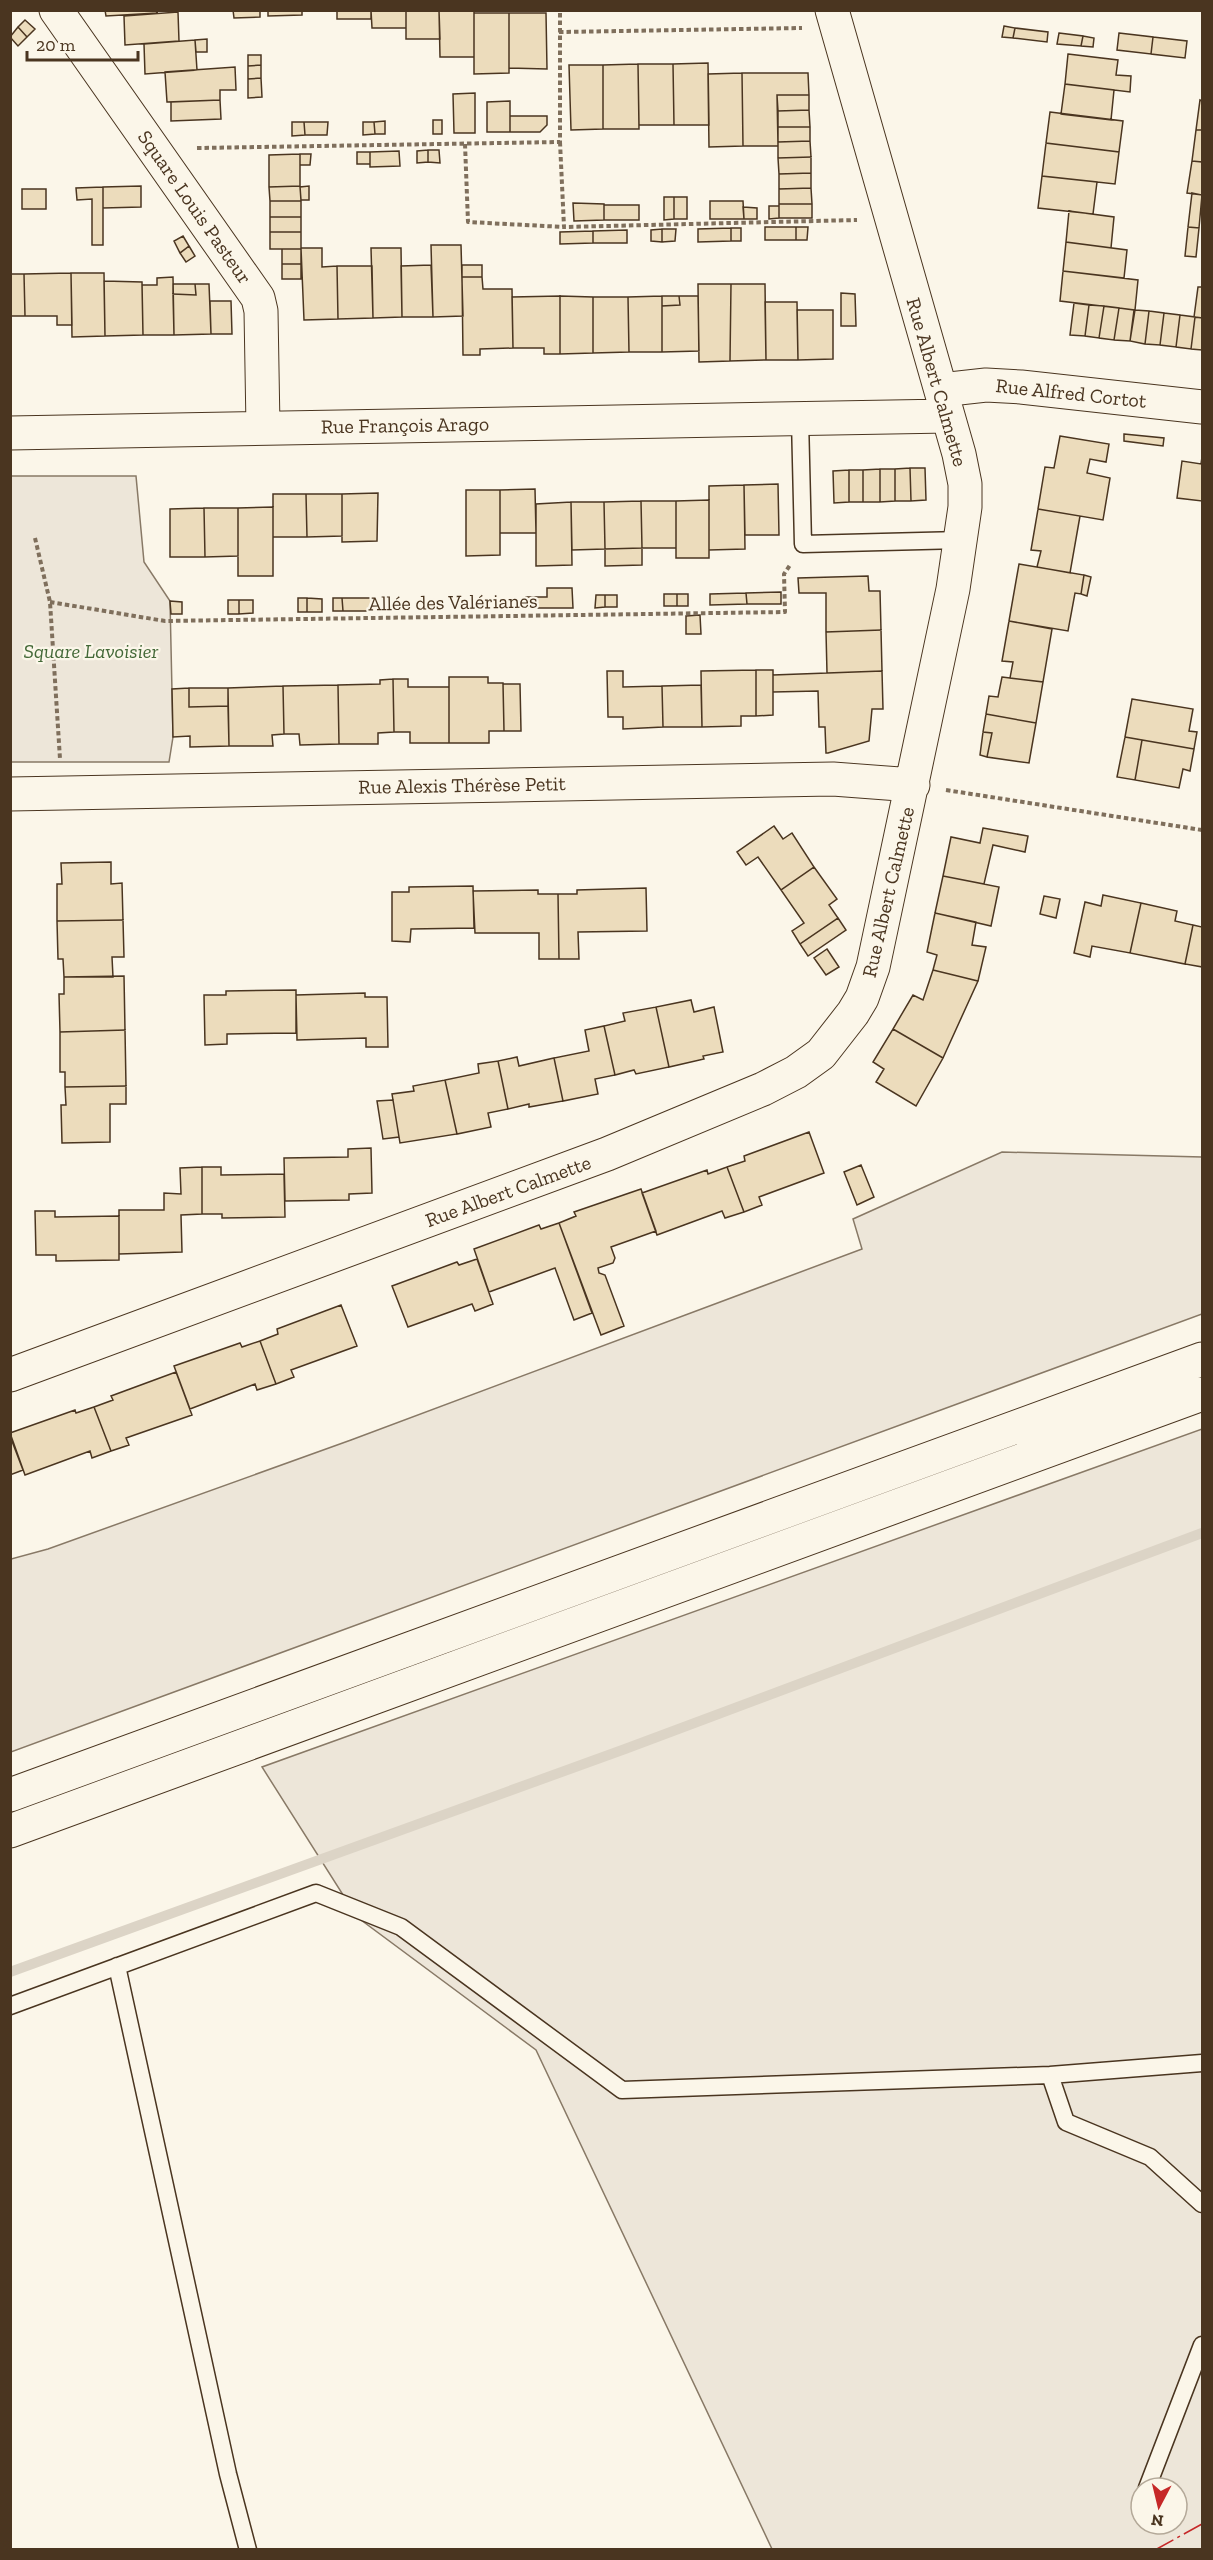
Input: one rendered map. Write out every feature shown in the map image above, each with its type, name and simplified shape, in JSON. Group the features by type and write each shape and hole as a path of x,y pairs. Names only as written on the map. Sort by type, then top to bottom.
{"street":[{"name":"Square Louis Pasteur","path":"56,10 258,298 261,311 263,427"},
{"name":"Rue Albert Calmette","path":"10,1375 607,1154 763,1089 796,1072 821,1054 843,1028 862,998 868,982 913,785 949,611 962,540 965,484 959,454 832,10"},
{"name":"Rue Alfred Cortot","path":"944,403 971,385 1021,387 1203,406"},
{"name":"Rue François Arago","path":"10,433 800,419 944,403"},
{"name":"Rue Alexis Thérèse Petit","path":"10,794 833,779 913,785"},
{"path":"10,1795 1203,1359"},
{"path":"10,1832 1203,1394"}],"lane":[{"path":"800,419 803,544 962,540"},
{"path":"10,2006 316,1893 401,1927 621,2090 1050,2075 1203,2063"},
{"path":"117,1966 228,2474 248,2550"},
{"path":"1050,2075 1066,2121 1150,2157 1203,2204"},
{"path":"1152,2476 1203,2345"}],"path":[{"path":"560,10 560,142 564,226"},
{"path":"559,32 804,28"},
{"path":"155,149 560,142"},
{"path":"465,144 468,222 564,226 862,220"},
{"path":"35,538 50,602 61,793"},
{"name":"Allée des Valérianes","path":"50,602 165,621 785,612 784,574 803,544"},
{"path":"913,785 1203,830"}],"green space":[{"name":"Square Lavoisier","path":"11,476 136,476 144,562 170,601 173,737 169,762 11,762"},
{"path":"1002,1152 1202,1157 1202,1314 11,1752 11,1559 48,1549 351,1440 862,1249 853,1219"},
{"path":"1202,1429 1202,2549 772,2549 536,2050 357,1917 262,1767"}],"building":[{"path":"105,10 157,10 157,13 106,16"},
{"path":"233,10 260,10 260,17 234,18"},
{"path":"268,10 302,10 302,15 268,16"},
{"path":"337,10 371,10 371,19 337,19"},
{"path":"371,10 406,10 406,28 372,28"},
{"path":"406,10 439,10 440,39 406,39"},
{"path":"439,10 474,10 474,57 440,57"},
{"path":"178,12 179,41 125,45 124,16"},
{"path":"474,13 509,13 509,73 474,74"},
{"path":"509,13 546,13 547,69 509,68"},
{"path":"25,20 35,29 27,37 18,27"},
{"path":"1004,26 1015,28 1013,38 1002,37"},
{"path":"18,27 27,37 18,46 10,37"},
{"path":"1015,28 1048,32 1047,42 1013,38"},
{"path":"1059,33 1083,36 1081,46 1057,44"},
{"path":"1119,33 1153,37 1151,54 1117,50"},
{"path":"1083,36 1094,38 1093,47 1081,46"},
{"path":"1153,37 1187,41 1185,58 1151,54"},
{"path":"207,39 207,52 196,52 195,40"},
{"path":"195,40 197,70 145,74 144,44"},
{"path":"1068,54 1118,60 1116,75 1131,76 1130,92 1065,84"},
{"path":"248,55 261,55 261,65 248,66"},
{"path":"708,63 709,125 674,125 673,64"},
{"path":"638,64 673,64 674,125 639,125"},
{"path":"638,64 639,129 603,129 603,65"},
{"path":"261,65 261,78 248,79 248,66"},
{"path":"569,65 603,65 603,129 571,130"},
{"path":"235,67 236,90 220,90 220,100 167,102 165,72"},
{"path":"742,73 743,146 709,147 708,74"},
{"path":"742,73 808,73 809,95 777,95 778,146 743,146"},
{"path":"261,78 262,97 248,98 248,79"},
{"path":"1065,84 1114,90 1111,120 1061,114"},
{"path":"475,93 475,133 454,133 453,94"},
{"path":"777,95 809,95 809,110 778,111"},
{"path":"220,100 221,119 171,121 171,102"},
{"path":"1200,100 1202,101 1202,130 1196,130"},
{"path":"510,101 510,132 487,132 487,102"},
{"path":"809,110 810,127 778,127 778,111"},
{"path":"1050,112 1123,121 1119,152 1046,143"},
{"path":"510,116 547,116 547,125 540,132 510,132"},
{"path":"433,120 442,120 442,134 433,134"},
{"path":"385,121 385,134 375,134 374,122"},
{"path":"292,122 304,122 305,135 292,136"},
{"path":"304,122 328,122 327,135 305,135"},
{"path":"363,122 374,122 375,134 363,135"},
{"path":"778,127 810,127 810,141 778,142"},
{"path":"1196,130 1202,130 1202,162 1192,161"},
{"path":"810,141 811,157 778,158 778,142"},
{"path":"1046,143 1119,152 1115,184 1042,176"},
{"path":"428,150 439,150 440,163 428,162"},
{"path":"428,150 428,162 417,163 417,151"},
{"path":"399,151 400,166 370,167 370,152"},
{"path":"357,152 370,152 370,164 357,164"},
{"path":"300,154 311,154 310,165 300,165"},
{"path":"300,154 300,186 269,187 269,155"},
{"path":"811,157 811,173 779,174 778,158"},
{"path":"1192,161 1202,162 1202,195 1187,193"},
{"path":"811,173 811,188 779,189 779,174"},
{"path":"1042,176 1097,182 1093,214 1038,208"},
{"path":"141,186 141,207 103,208 103,187"},
{"path":"300,186 301,201 270,201 269,187"},
{"path":"309,186 309,200 301,200 300,187"},
{"path":"103,187 103,245 92,245 92,199 77,200 76,188"},
{"path":"811,188 812,204 779,204 779,189"},
{"path":"22,189 46,189 46,209 22,209"},
{"path":"1192,193 1202,195 1199,228 1188,227"},
{"path":"664,197 674,197 674,219 664,220"},
{"path":"674,197 687,197 687,219 674,219"},
{"path":"270,201 301,201 301,217 270,217"},
{"path":"710,201 743,201 744,219 710,219"},
{"path":"573,203 604,204 604,220 574,221"},
{"path":"779,204 812,204 812,218 779,218"},
{"path":"604,205 639,205 639,220 604,220"},
{"path":"769,206 779,206 779,218 769,219"},
{"path":"743,207 757,208 757,219 744,219"},
{"path":"1069,211 1114,217 1111,248 1066,242"},
{"path":"270,217 301,217 301,232 270,232"},
{"path":"765,227 796,227 796,240 765,240"},
{"path":"796,227 808,227 807,240 796,240"},
{"path":"1188,227 1199,228 1196,257 1185,256"},
{"path":"731,228 741,228 741,241 731,241"},
{"path":"731,228 731,241 698,242 698,229"},
{"path":"662,229 662,242 651,241 651,230"},
{"path":"662,229 676,229 675,241 662,242"},
{"path":"627,230 627,243 593,243 593,231"},
{"path":"593,231 593,243 560,244 560,232"},
{"path":"270,232 301,232 301,249 270,249"},
{"path":"183,236 189,246 180,253 174,241"},
{"path":"1066,242 1127,250 1124,278 1063,271"},
{"path":"431,245 461,245 463,316 433,317"},
{"path":"189,246 195,256 186,262 180,253"},
{"path":"301,248 322,248 322,267 337,266 338,319 304,320"},
{"path":"371,248 401,248 402,317 373,318"},
{"path":"282,249 301,249 301,264 282,264"},
{"path":"282,264 301,264 301,279 282,279"},
{"path":"431,265 433,317 402,317 401,266"},
{"path":"462,265 482,265 482,277 462,277"},
{"path":"337,266 372,266 373,318 338,319"},
{"path":"1063,271 1138,280 1135,310 1060,301"},
{"path":"71,273 104,273 105,336 72,337"},
{"path":"71,273 72,325 57,325 57,316 25,316 24,274"},
{"path":"10,274 24,274 25,316 10,316"},
{"path":"173,277 174,335 143,335 142,285 157,285 157,278"},
{"path":"462,277 482,277 483,289 512,289 513,348 480,349 480,355 463,355"},
{"path":"104,281 142,282 143,335 105,336"},
{"path":"173,284 195,284 196,295 173,294"},
{"path":"195,284 209,284 211,334 174,335 173,294 196,295"},
{"path":"698,284 731,284 730,361 699,362"},
{"path":"731,284 765,284 766,360 730,361"},
{"path":"1198,287 1202,287 1202,318 1194,317"},
{"path":"841,293 855,294 856,326 841,326"},
{"path":"560,296 560,354 544,354 544,348 513,348 512,297"},
{"path":"560,296 593,297 593,353 560,354"},
{"path":"662,296 679,296 680,305 662,306"},
{"path":"662,296 662,352 629,352 628,297"},
{"path":"679,296 698,296 699,351 662,352 662,306 680,305"},
{"path":"593,297 628,297 629,352 593,353"},
{"path":"210,301 231,301 232,334 211,334"},
{"path":"765,302 797,302 798,360 766,360"},
{"path":"1074,303 1089,305 1085,336 1070,335"},
{"path":"1089,305 1104,306 1099,338 1085,336"},
{"path":"1104,306 1119,308 1114,340 1099,338"},
{"path":"1119,308 1134,310 1130,341 1114,340"},
{"path":"797,310 833,310 833,359 798,360"},
{"path":"1135,310 1149,311 1145,344 1130,341"},
{"path":"1149,311 1164,313 1160,345 1145,344"},
{"path":"1164,313 1180,315 1176,347 1160,345"},
{"path":"1180,315 1195,317 1191,349 1176,347"},
{"path":"1195,317 1202,318 1202,350 1191,349"},
{"path":"1124,434 1164,438 1163,446 1124,441"},
{"path":"1060,436 1109,444 1106,462 1090,459 1087,473 1110,478 1103,520 1038,509 1045,467 1054,468"},
{"path":"1202,457 1202,501 1177,498 1182,461 1201,464"},
{"path":"910,468 911,501 895,501 895,469"},
{"path":"910,468 925,468 926,500 911,501"},
{"path":"880,469 880,502 863,502 863,470"},
{"path":"880,469 895,469 895,501 880,502"},
{"path":"849,470 863,470 863,502 849,502"},
{"path":"849,470 849,502 834,503 833,471"},
{"path":"778,484 779,535 745,535 744,485"},
{"path":"744,485 745,549 709,550 709,486"},
{"path":"535,489 536,533 500,533 500,490"},
{"path":"466,490 500,490 500,555 466,556"},
{"path":"378,493 377,541 342,542 342,494"},
{"path":"273,494 306,494 307,537 273,537"},
{"path":"306,494 342,494 342,536 307,537"},
{"path":"709,500 709,558 676,558 676,501"},
{"path":"641,501 676,501 676,548 642,548"},
{"path":"641,501 642,548 605,549 604,502"},
{"path":"571,502 604,502 605,549 572,550"},
{"path":"571,502 572,565 536,566 536,504"},
{"path":"273,507 273,576 238,576 238,508"},
{"path":"204,508 205,557 170,557 170,509"},
{"path":"204,508 238,508 238,556 205,557"},
{"path":"1038,509 1080,516 1070,573 1037,567 1041,551 1031,550"},
{"path":"642,548 642,565 605,566 605,549"},
{"path":"1019,564 1084,575 1081,594 1075,593 1068,631 1009,621"},
{"path":"1084,575 1091,577 1087,596 1081,594"},
{"path":"868,576 869,591 880,591 881,630 826,632 826,593 799,593 798,578"},
{"path":"547,588 572,588 573,608 536,608 536,597 547,597"},
{"path":"781,592 781,604 747,604 746,593"},
{"path":"746,593 747,604 710,605 710,594"},
{"path":"664,594 677,594 677,606 664,606"},
{"path":"677,594 688,594 688,606 677,606"},
{"path":"596,595 605,595 605,607 595,608"},
{"path":"605,595 617,595 617,607 605,607"},
{"path":"526,597 536,597 536,608 526,608"},
{"path":"298,598 307,598 307,612 298,612"},
{"path":"307,598 322,599 322,612 307,612"},
{"path":"333,598 342,598 343,611 333,611"},
{"path":"342,598 373,598 374,611 343,611"},
{"path":"228,600 239,600 239,614 228,614"},
{"path":"239,600 253,600 253,613 239,614"},
{"path":"170,601 182,602 182,614 171,614"},
{"path":"700,615 701,634 686,634 686,616"},
{"path":"1009,621 1052,629 1043,682 1010,678 1013,662 1002,661"},
{"path":"881,630 882,671 827,673 826,632"},
{"path":"756,670 773,670 773,715 756,716"},
{"path":"756,670 756,716 741,716 741,726 702,727 701,671"},
{"path":"607,671 623,671 623,687 662,686 663,727 623,729 623,717 608,717"},
{"path":"882,671 883,709 872,709 869,741 828,753 826,753 825,727 819,727 818,691 773,692 773,675"},
{"path":"449,677 488,677 488,683 503,683 504,731 489,731 489,743 449,743"},
{"path":"1002,677 1043,682 1036,723 986,714 989,696 998,697"},
{"path":"393,679 408,679 408,687 449,687 449,743 410,743 410,732 394,732"},
{"path":"393,679 394,732 378,733 378,744 339,744 338,685 380,684 380,680"},
{"path":"503,684 520,684 521,731 504,731"},
{"path":"338,685 339,744 300,745 299,734 284,734 283,686"},
{"path":"701,685 702,727 663,727 662,686"},
{"path":"283,686 284,734 272,735 273,746 229,746 228,688"},
{"path":"189,688 228,688 228,706 189,707"},
{"path":"189,688 189,707 228,706 229,746 190,747 190,736 173,737 172,689"},
{"path":"1132,699 1193,709 1189,731 1197,732 1194,749 1125,737"},
{"path":"986,714 1036,723 1029,763 987,757 992,733 983,732"},
{"path":"983,732 992,733 987,757 980,755"},
{"path":"1125,737 1142,740 1135,780 1117,777"},
{"path":"1142,740 1194,749 1190,771 1183,769 1179,788 1135,780"},
{"path":"774,826 783,839 792,833 814,867 781,890 758,857 746,865 737,852"},
{"path":"983,828 1028,836 1025,852 993,845 984,884 943,876 951,837 980,843"},
{"path":"111,862 111,884 122,883 123,920 57,921 57,884 62,884 61,863"},
{"path":"814,867 837,899 829,905 838,918 800,944 792,931 804,923 781,890"},
{"path":"943,876 999,887 991,926 935,913"},
{"path":"473,886 474,928 411,929 410,942 392,941 392,892 409,892 409,887"},
{"path":"646,888 647,931 578,932 579,959 559,959 558,894 577,894 577,890"},
{"path":"538,890 538,894 558,894 559,959 539,959 539,933 475,933 473,891"},
{"path":"1103,895 1141,903 1130,953 1092,946 1090,957 1074,953 1085,902 1101,906"},
{"path":"1044,896 1060,899 1056,918 1040,914"},
{"path":"1141,903 1177,911 1175,921 1193,925 1185,964 1130,953"},
{"path":"935,913 976,922 972,945 986,947 978,981 933,970 937,955 927,952"},
{"path":"838,918 846,930 808,956 800,944"},
{"path":"123,920 124,957 112,957 113,977 64,977 63,959 58,959 57,921"},
{"path":"1193,925 1202,927 1202,967 1185,964"},
{"path":"827,949 839,967 826,975 814,958"},
{"path":"933,970 978,981 943,1058 893,1029 913,995 923,1000"},
{"path":"124,976 125,1030 60,1032 59,994 64,994 64,977"},
{"path":"296,990 296,1033 227,1034 227,1044 205,1045 204,995 226,995 226,991"},
{"path":"365,993 365,997 387,997 388,1047 366,1047 366,1038 297,1040 296,995"},
{"path":"691,1000 694,1012 714,1007 723,1052 669,1067 656,1007"},
{"path":"656,1007 669,1067 636,1074 634,1070 615,1075 604,1026 625,1021 623,1013"},
{"path":"604,1026 615,1075 595,1079 598,1094 563,1101 554,1058 589,1051 585,1030"},
{"path":"893,1029 943,1058 916,1106 876,1082 884,1069 873,1062"},
{"path":"125,1030 126,1086 65,1087 65,1072 60,1072 60,1032"},
{"path":"517,1057 519,1066 554,1058 563,1101 529,1107 529,1104 508,1109 498,1061"},
{"path":"498,1061 508,1109 488,1113 491,1127 457,1134 445,1080 479,1073 478,1064"},
{"path":"445,1080 457,1134 400,1143 392,1094 414,1091 413,1086"},
{"path":"126,1086 126,1104 110,1104 110,1142 62,1143 61,1105 66,1105 65,1087"},
{"path":"393,1100 399,1137 383,1139 377,1101"},
{"path":"809,1132 824,1173 759,1197 762,1205 744,1212 727,1167 745,1161 744,1156"},
{"path":"371,1148 372,1193 349,1194 349,1200 285,1201 284,1158 348,1157 348,1149"},
{"path":"861,1165 874,1197 857,1205 844,1172"},
{"path":"202,1167 202,1214 181,1215 182,1252 119,1254 119,1210 164,1210 164,1193 181,1194 180,1168"},
{"path":"202,1167 221,1167 221,1175 284,1174 285,1217 222,1218 222,1214 202,1214"},
{"path":"727,1167 744,1212 725,1218 722,1211 657,1235 642,1193 707,1170 708,1174"},
{"path":"641,1189 656,1231 611,1247 615,1258 613,1263 598,1268 599,1273 605,1275 624,1326 601,1335 559,1223 576,1216 574,1212"},
{"path":"35,1211 55,1211 55,1217 119,1216 119,1260 56,1261 56,1255 36,1255"},
{"path":"559,1223 592,1313 574,1320 555,1268 489,1292 474,1249 539,1225 541,1229"},
{"path":"477,1259 493,1304 475,1311 472,1304 408,1327 392,1286 457,1262 459,1265"},
{"path":"341,1305 357,1346 291,1370 294,1377 276,1384 260,1341 278,1334 277,1329"},
{"path":"260,1341 276,1384 257,1390 255,1384 190,1409 174,1366 240,1343 242,1347"},
{"path":"176,1372 192,1415 126,1438 129,1445 111,1451 94,1407 113,1400 111,1396"},
{"path":"94,1407 111,1451 92,1458 90,1451 25,1475 10,1433 75,1410 76,1413"},
{"path":"10,1436 23,1470 10,1475"}],"waterway":[{"path":"10,1972 625,1749 1202,1533"}],"power":[{"path":"1155,2550 1202,2524"}]}
